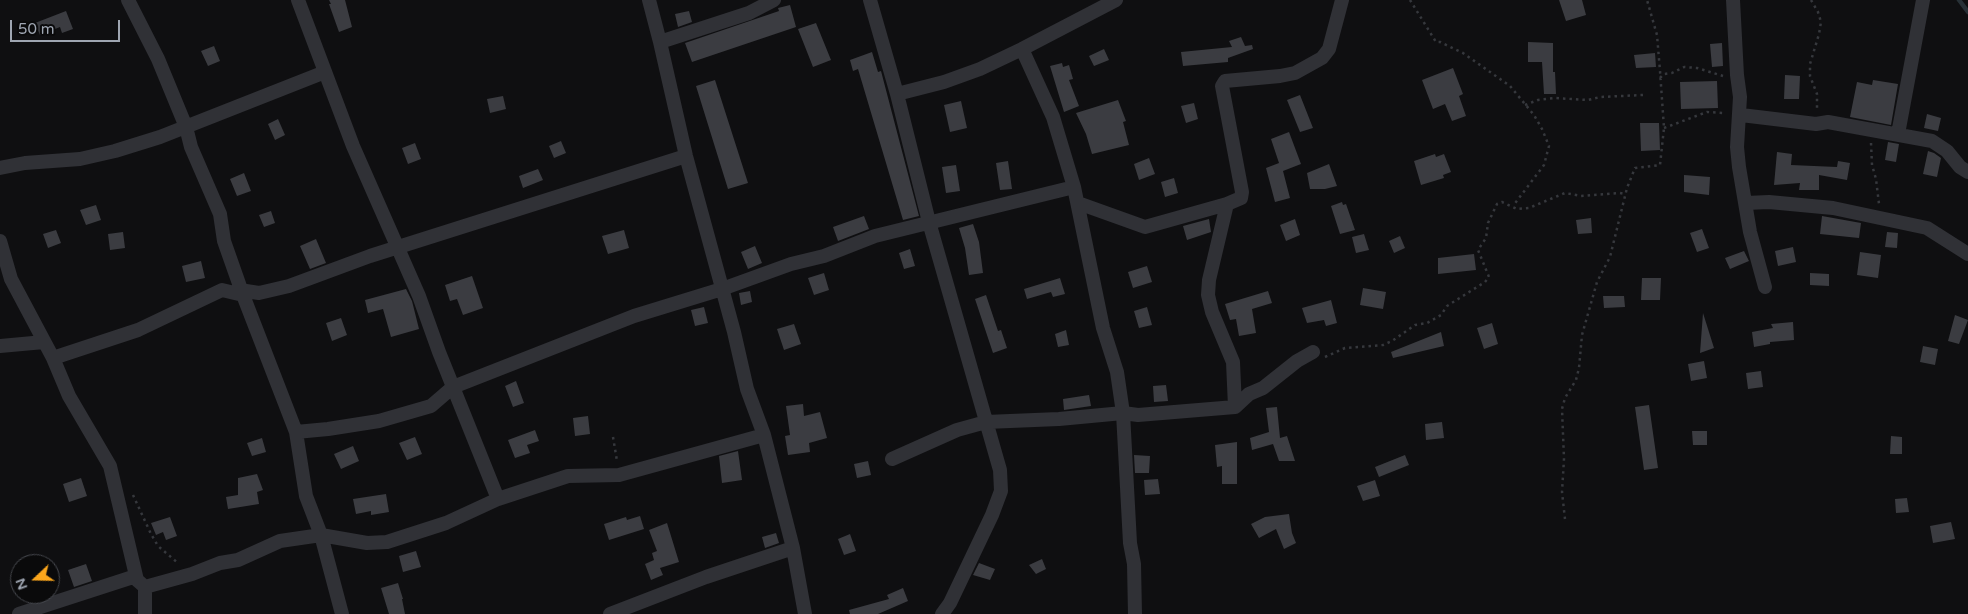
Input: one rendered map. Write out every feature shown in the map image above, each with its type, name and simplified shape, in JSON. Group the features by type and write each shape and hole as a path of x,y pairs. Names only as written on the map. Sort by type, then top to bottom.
{"street":[{"path":"128,0 158,59 186,128 190,147 220,214 224,241 296,432 306,496 321,535 342,614"},
{"path":"298,0 353,146 399,248 498,499"},
{"path":"649,0 686,156 722,288 747,390 764,435 793,548 805,614"},
{"path":"660,42 748,6 774,0"},
{"path":"870,0 897,94 929,222 1000,470 1001,491 950,603 942,614"},
{"path":"897,94 944,82 980,69 1022,50 1116,0"},
{"path":"1078,203 1145,227 1227,204 1241,198 1242,192 1222,86 1226,81 1295,73 1322,58 1329,49 1342,0"},
{"path":"1733,0 1741,115 1737,147 1739,167 1750,232 1765,287"},
{"path":"1898,134 1923,0"},
{"path":"1022,50 1052,117 1074,187 1103,328 1117,372 1123,413 1130,543 1134,564 1135,614"},
{"path":"0,168 25,163 80,159 124,148 186,128 325,72"},
{"path":"1741,115 1816,124 1828,122 1932,141 1947,150 1960,167 1968,172"},
{"path":"243,295 246,291 258,293 289,286 322,273 686,156"},
{"path":"296,432 379,421 431,406 453,387 634,316 791,264 824,256 875,236 1074,187"},
{"path":"1746,203 1768,202 1833,208 1927,228 1968,254"},
{"path":"1227,204 1209,280 1208,295 1212,312 1233,362 1235,407"},
{"path":"0,240 11,279 53,358 69,396 110,466 137,580 145,587 145,614"},
{"path":"53,358 138,330 222,290 243,295"},
{"path":"0,346 44,342"},
{"path":"892,459 957,430 986,422 1059,419 1123,413 1138,415 1235,407 1249,394 1263,388 1297,361 1313,352"},
{"path":"145,587 192,574 220,563 238,560 280,541 321,535 367,543 387,542 446,523 498,499 568,476 619,475 764,435"},
{"path":"610,614 706,577 793,548"},
{"path":"19,614 136,576"}],"path":[{"path":"1410,0 1436,42 1454,48 1499,77 1510,86 1534,115 1549,146 1544,165 1512,206"},
{"path":"1565,519 1562,492 1564,459 1562,409 1565,398 1576,380 1582,335 1597,282 1610,257 1625,194 1636,168 1660,165 1664,128 1657,35 1647,0"},
{"path":"1811,0 1821,22 1810,64 1810,76 1817,94 1816,124"},
{"path":"1660,78 1664,74 1672,73 1684,67 1708,71 1719,76 1737,75"},
{"path":"1525,105 1538,100 1555,98 1588,100 1600,97 1642,95"},
{"path":"1664,128 1707,112 1741,115"},
{"path":"1864,129 1870,135 1872,165 1876,179 1880,218"},
{"path":"1313,352 1319,357 1328,357 1352,346 1383,345 1402,335 1415,325 1427,323 1441,314 1448,306 1485,282 1489,277 1478,250 1486,238 1488,223 1497,204 1502,202 1517,209 1529,208 1565,193 1581,196 1625,194"},
{"path":"614,437 619,475"},
{"path":"128,488 158,546 192,574"}],"building":[{"path":"329,0 345,0 352,27 339,32"},
{"path":"1559,0 1582,0 1586,15 1566,21"},
{"path":"790,5 796,27 692,62 685,43 779,11 778,8"},
{"path":"66,11 73,29 62,33 60,27 40,35 35,23"},
{"path":"689,11 692,22 678,27 675,14"},
{"path":"816,23 831,60 813,67 798,29"},
{"path":"1241,37 1245,46 1252,45 1253,49 1228,58 1228,62 1183,66 1181,52 1232,47 1229,41"},
{"path":"1528,42 1553,43 1553,72 1555,72 1556,94 1544,94 1542,62 1528,62"},
{"path":"1722,43 1723,66 1712,67 1710,44"},
{"path":"214,46 220,61 208,66 201,51"},
{"path":"1104,49 1109,60 1094,66 1089,56"},
{"path":"872,52 878,72 881,71 919,216 903,220 858,69 853,71 850,60"},
{"path":"1655,53 1656,67 1636,68 1634,55"},
{"path":"1062,63 1063,67 1069,65 1073,79 1069,80 1079,106 1064,112 1050,66"},
{"path":"1453,68 1463,94 1459,96 1466,116 1452,121 1445,104 1433,109 1422,80"},
{"path":"1785,75 1800,76 1799,99 1784,99"},
{"path":"715,80 748,183 728,189 696,86"},
{"path":"1873,80 1898,84 1891,125 1850,117 1857,82 1872,85"},
{"path":"1717,81 1718,108 1681,109 1680,82"},
{"path":"1300,95 1313,128 1300,132 1287,100"},
{"path":"503,96 506,109 490,113 487,99"},
{"path":"1118,100 1126,121 1123,122 1129,145 1092,154 1086,134 1076,113"},
{"path":"961,101 967,128 950,132 944,105"},
{"path":"1194,103 1198,119 1186,123 1181,106"},
{"path":"1927,114 1941,118 1938,131 1924,128"},
{"path":"278,119 285,135 275,140 268,124"},
{"path":"1640,123 1659,123 1660,150 1641,151"},
{"path":"1289,132 1301,164 1283,171 1290,198 1275,202 1266,168 1279,163 1271,139"},
{"path":"561,141 566,153 554,158 549,146"},
{"path":"1888,142 1899,144 1896,162 1885,160"},
{"path":"415,143 421,159 408,164 402,148"},
{"path":"1928,151 1941,158 1937,177 1923,174"},
{"path":"1777,152 1792,154 1791,165 1837,167 1838,161 1850,163 1847,180 1819,175 1819,190 1799,190 1800,183 1774,185"},
{"path":"1435,154 1436,157 1444,154 1451,172 1443,175 1444,178 1421,185 1414,161"},
{"path":"1149,158 1155,174 1139,180 1134,164"},
{"path":"1008,161 1012,189 1000,190 996,163"},
{"path":"1329,164 1337,186 1325,189 1310,189 1307,173"},
{"path":"956,165 960,191 946,193 942,167"},
{"path":"538,169 543,180 523,188 519,176"},
{"path":"244,173 251,191 237,196 230,179"},
{"path":"1684,175 1710,177 1709,195 1684,192"},
{"path":"1174,178 1178,193 1165,197 1161,182"},
{"path":"1342,202 1343,205 1346,204 1355,230 1340,234 1331,206"},
{"path":"96,205 101,220 86,225 80,210"},
{"path":"271,211 275,223 264,227 259,215"},
{"path":"864,216 869,229 838,241 833,227"},
{"path":"1822,216 1861,223 1859,238 1820,234"},
{"path":"1591,218 1592,233 1578,234 1576,220"},
{"path":"1209,219 1211,232 1187,240 1183,226"},
{"path":"1295,219 1300,235 1286,241 1280,225"},
{"path":"973,224 979,242 983,273 969,275 965,248 959,228"},
{"path":"1702,229 1709,248 1697,252 1690,233"},
{"path":"56,230 61,243 48,248 43,234"},
{"path":"624,230 629,248 608,254 602,236"},
{"path":"123,232 125,248 110,250 108,234"},
{"path":"1887,232 1898,233 1897,248 1885,247"},
{"path":"1364,234 1369,250 1356,253 1352,237"},
{"path":"1400,236 1405,248 1394,253 1389,241"},
{"path":"316,239 326,263 310,269 300,246"},
{"path":"755,246 762,263 748,269 741,252"},
{"path":"1793,247 1796,262 1778,266 1775,251"},
{"path":"910,249 915,266 904,269 899,253"},
{"path":"1744,251 1749,261 1730,269 1725,258"},
{"path":"1860,252 1881,255 1878,278 1857,275"},
{"path":"1474,254 1476,270 1438,274 1438,258"},
{"path":"201,261 205,278 186,282 182,266"},
{"path":"1147,266 1152,282 1133,288 1128,272"},
{"path":"824,273 829,290 814,295 808,278"},
{"path":"1810,273 1829,274 1829,286 1810,285"},
{"path":"472,276 483,308 463,315 457,299 450,301 445,285"},
{"path":"1060,278 1065,294 1053,297 1051,292 1027,299 1024,289"},
{"path":"1642,278 1661,278 1660,300 1641,300"},
{"path":"1363,288 1386,292 1383,309 1360,305"},
{"path":"406,289 412,301 419,329 391,337 383,309 368,313 365,300"},
{"path":"750,291 752,302 741,305 739,293"},
{"path":"1268,291 1272,303 1252,309 1256,333 1239,336 1236,319 1230,320 1225,304"},
{"path":"986,295 998,331 1001,330 1007,348 993,353 975,299"},
{"path":"1603,296 1624,296 1625,307 1604,308"},
{"path":"1331,300 1337,323 1326,326 1324,320 1307,323 1302,308"},
{"path":"704,307 708,323 695,326 691,310"},
{"path":"1147,307 1152,325 1139,328 1134,311"},
{"path":"1703,313 1714,348 1700,353"},
{"path":"1955,315 1968,320 1959,344 1948,341"},
{"path":"341,318 347,335 332,341 326,323"},
{"path":"1793,322 1794,340 1770,342 1770,344 1754,347 1752,332 1773,328 1771,324"},
{"path":"1492,323 1498,344 1484,349 1477,328"},
{"path":"794,324 801,344 784,350 777,329"},
{"path":"1066,330 1069,345 1058,347 1055,334"},
{"path":"1441,332 1444,346 1393,358 1391,352"},
{"path":"1923,346 1938,349 1935,365 1920,362"},
{"path":"1704,361 1707,378 1691,381 1688,364"},
{"path":"1761,371 1763,387 1748,389 1746,373"},
{"path":"516,381 524,403 513,407 505,386"},
{"path":"1166,385 1168,401 1154,402 1153,386"},
{"path":"1089,395 1091,406 1064,410 1063,399"},
{"path":"803,404 804,416 820,412 827,438 809,443 810,452 788,455 785,436 790,435 786,406"},
{"path":"1649,405 1658,468 1644,470 1635,407"},
{"path":"1277,407 1280,438 1287,436 1295,461 1279,461 1273,444 1252,450 1250,438 1269,432 1266,408"},
{"path":"588,416 590,434 575,436 573,418"},
{"path":"1442,422 1444,438 1426,440 1425,424"},
{"path":"535,430 539,441 527,445 530,453 515,458 508,440"},
{"path":"1692,431 1707,431 1707,445 1693,445"},
{"path":"1891,436 1902,437 1902,454 1890,454"},
{"path":"415,437 422,454 407,460 399,443"},
{"path":"262,438 266,452 252,456 247,443"},
{"path":"1237,442 1237,484 1222,484 1222,466 1217,467 1215,445"},
{"path":"353,446 359,461 341,469 334,454"},
{"path":"738,451 742,480 722,483 719,456"},
{"path":"1134,455 1150,456 1149,473 1135,473"},
{"path":"1405,455 1409,465 1379,477 1375,467"},
{"path":"868,461 871,475 857,478 854,464"},
{"path":"257,474 263,490 257,492 259,504 228,509 226,497 238,495 238,478"},
{"path":"81,478 87,496 69,502 63,484"},
{"path":"1158,479 1160,494 1145,495 1144,480"},
{"path":"1375,480 1380,496 1363,501 1357,486"},
{"path":"386,494 389,512 371,515 371,511 356,514 353,499"},
{"path":"1907,498 1909,512 1896,513 1895,499"},
{"path":"1289,514 1292,533 1296,543 1284,549 1276,529 1259,538 1251,524 1265,517"},
{"path":"640,516 644,529 609,540 604,524 626,517 627,520"},
{"path":"170,517 177,536 166,540 163,532 156,535 151,523"},
{"path":"1951,522 1955,539 1933,543 1930,526"},
{"path":"667,523 679,562 660,568 663,575 651,580 645,564 654,560 652,553 657,551 649,530"},
{"path":"776,533 779,543 765,548 762,537"},
{"path":"850,534 856,551 844,555 838,539"},
{"path":"416,551 421,567 403,572 399,556"},
{"path":"1042,559 1046,569 1036,574 1029,565"},
{"path":"979,563 995,569 990,580 973,575"},
{"path":"86,564 92,581 74,587 68,570"},
{"path":"398,583 405,614 389,614 381,588"},
{"path":"903,588 908,601 878,614 850,614 849,610 889,599 887,595"}],"waterway":[{"path":"1959,0 1968,12"}]}
